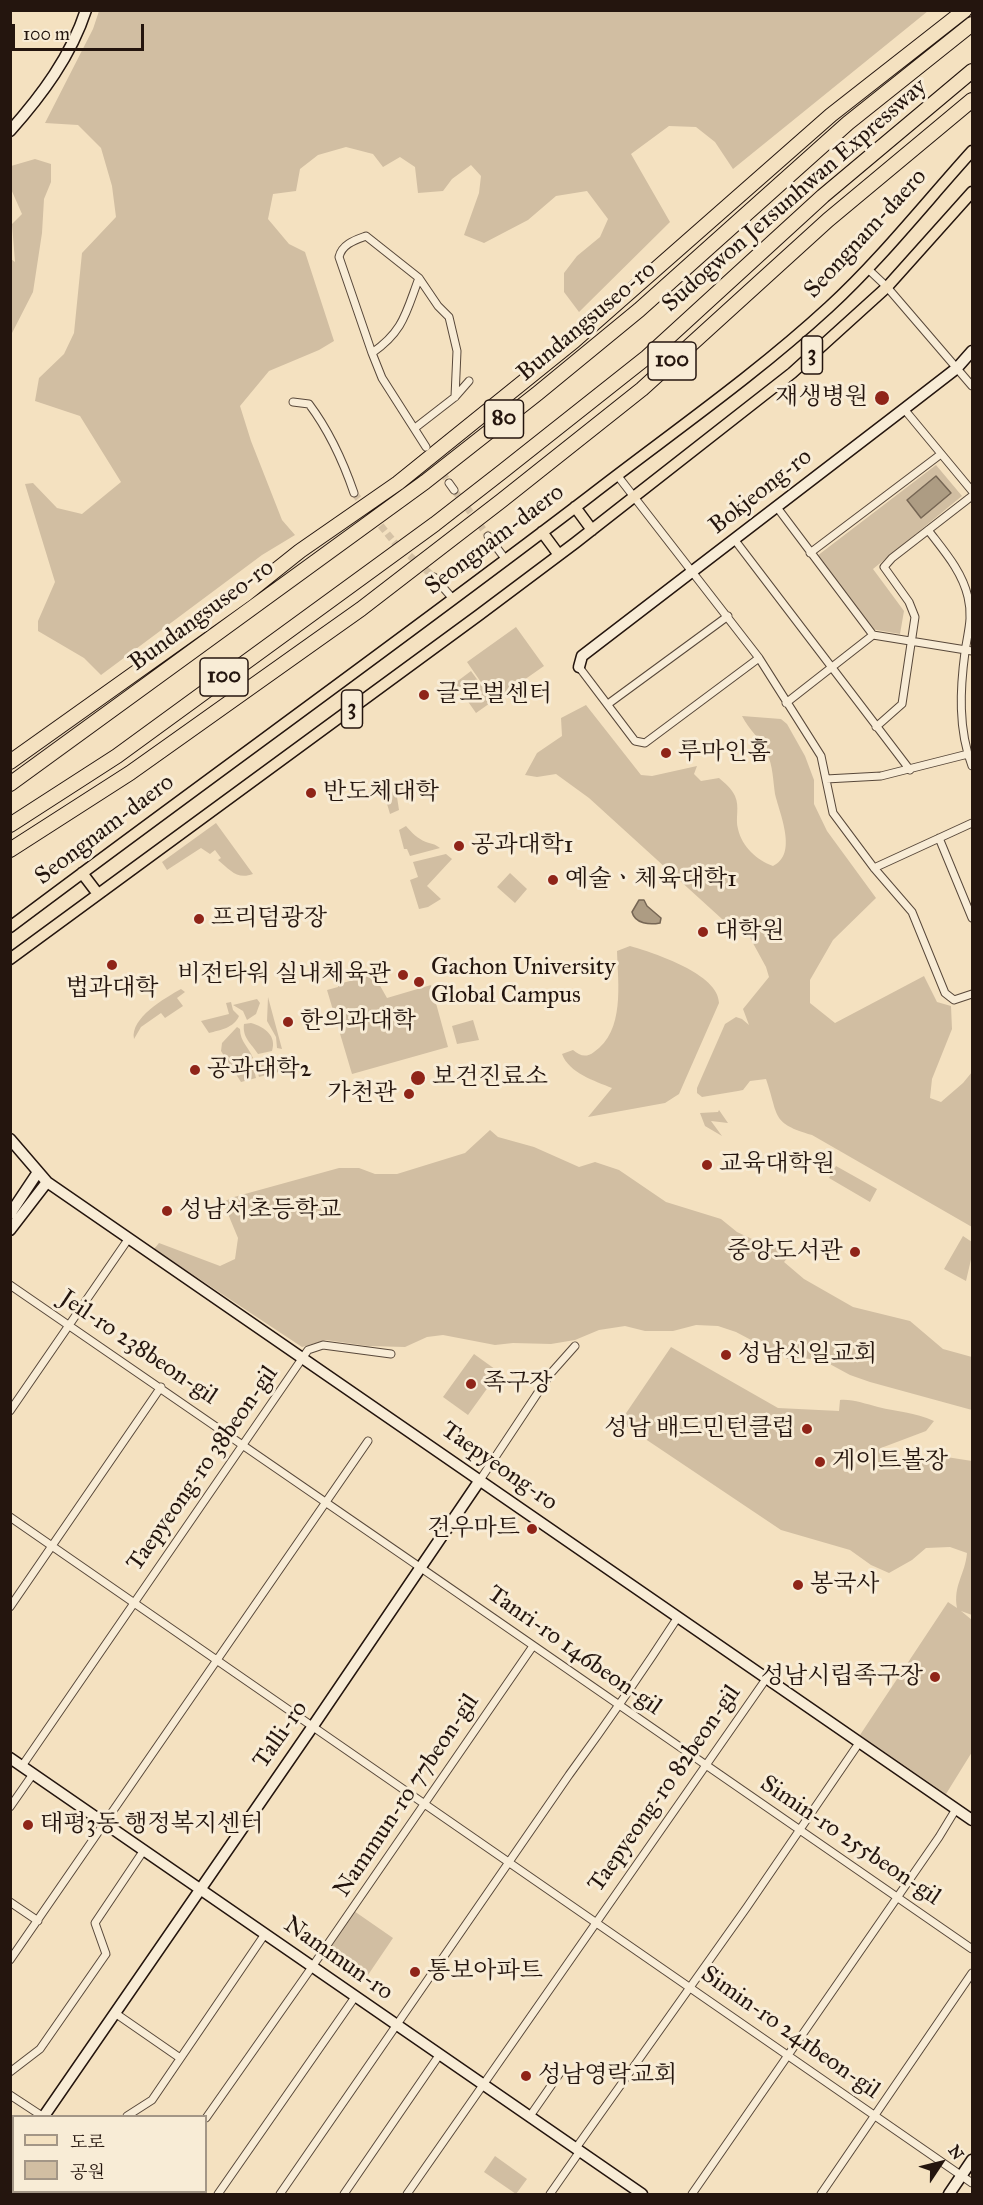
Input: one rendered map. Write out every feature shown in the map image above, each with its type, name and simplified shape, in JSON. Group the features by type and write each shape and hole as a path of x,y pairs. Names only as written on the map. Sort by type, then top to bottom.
{"highway":[{"name":"Bundangsuseo-ro","path":"10,762 246,594 300,551 398,483 574,341 831,115 964,10"},
{"name":"Bundangsuseo-ro","path":"10,784 425,482 538,393 639,310 848,123 972,24"},
{"name":"Sudogwon Je1sunhwan Expressway","path":"10,825 117,756 435,524 512,464 647,357 823,196 972,71"},
{"name":"Sudogwon Je1sunhwan Expressway","path":"10,850 130,773 333,630 501,501 642,389 828,220 972,100"}],"main road":[{"path":"10,131 40,98 78,34 86,10"},
{"name":"Seongnam-daero","path":"10,927 506,560 771,358 868,269 972,151"},
{"name":"Seongnam-daero","path":"10,959 559,555 792,373 887,287 972,192"},
{"name":"Bokjeong-ro","path":"579,667 582,656 904,410 957,368 972,351"},
{"path":"575,507 592,530"},
{"path":"542,532 559,555"},
{"path":"82,873 98,894"},
{"name":"Taepyeong-ro","path":"10,1138 47,1182 972,1820"},
{"path":"10,1214 38,1172"},
{"path":"10,1230 47,1182"},
{"name":"Talli-ro","path":"44,2115 480,1480"},
{"name":"Nammun-ro","path":"10,1758 642,2194"},
{"path":"949,2194 972,2160"}],"street":[{"path":"426,447 382,378 372,353 339,256 341,250 353,240 366,236 418,278 449,317 457,351 455,397"},
{"path":"868,269 887,287 972,386"},
{"path":"372,353 387,343 398,330 418,278"},
{"path":"415,428 455,397 469,381"},
{"path":"292,402 309,404 316,414 332,438 354,493"},
{"path":"904,410 972,491"},
{"path":"810,554 941,454"},
{"path":"617,475 759,658 821,756 833,813 874,868 912,912 945,993 954,1000 972,994"},
{"path":"449,483 454,490"},
{"path":"876,727 902,704 915,617 909,602 884,567 891,558 972,496"},
{"path":"776,506 873,635 969,650"},
{"path":"928,530 960,574 968,596 971,621 961,699 968,754 972,766"},
{"path":"488,536 506,560"},
{"path":"734,539 910,770"},
{"path":"434,577 453,599"},
{"path":"608,704 728,616"},
{"path":"786,703 873,635"},
{"path":"579,667 635,741 645,743 759,658"},
{"path":"826,779 881,776 968,754"},
{"path":"874,868 972,824"},
{"path":"939,838 972,918"},
{"path":"10,1411 129,1238"},
{"name":"Jeil-ro 238beon-gil","path":"10,1285 326,1501"},
{"path":"303,1357 309,1350 322,1346 391,1354"},
{"path":"480,1480 551,1373 575,1346"},
{"name":"Taepyeong-ro 38beon-gil","path":"22,1766 303,1357"},
{"path":"10,1607 161,1387"},
{"path":"10,1960 368,1441"},
{"name":"Tanri-ro 146beon-gil","path":"326,1501 705,1766"},
{"name":"Simin-ro 241beon-gil","path":"10,1516 972,2182"},
{"path":"280,2194 569,1775 620,1706 632,1684 678,1617"},
{"name":"Nammun-ro 77beon-gil","path":"207,2117 533,1646"},
{"name":"Taepyeong-ro 82beon-gil","path":"407,2194 765,1678"},
{"path":"550,2194 690,1987 860,1743"},
{"name":"Simin-ro 255beon-gil","path":"705,1766 972,1949"},
{"path":"10,1807 33,1774"},
{"path":"692,2194 956,1809"},
{"path":"10,2072 40,2049 106,1954 95,1923 144,1850"},
{"path":"10,1902 38,1921"},
{"path":"129,2115 152,2100 265,1934"},
{"path":"821,2194 972,1974"},
{"path":"218,2194 355,1997"},
{"path":"115,2013 180,2058"},
{"path":"344,2194 441,2054"},
{"path":"530,2116 562,2070"},
{"path":"10,2095 41,2115"}],"green space":[{"path":"99,10 928,11 733,169 715,142 696,127 669,126 631,154 670,222 579,312 564,292 564,273 577,256 600,237 608,219 587,191 556,196 528,220 484,243 464,235 479,193 481,176 471,165 452,179 443,191 418,193 415,167 400,157 383,167 373,154 346,147 318,155 300,169 296,191 273,194 268,219 289,244 305,252 334,341 319,350 269,371 240,406 282,520 295,535 262,555 101,675 84,658 38,631 38,621 55,582 25,484 33,483 57,508 82,514 121,482 80,416 35,401 39,378 64,354 74,333 82,253 116,217 112,186 101,148 78,125 45,123 93,29"},
{"path":"35,159 51,164 51,182 44,199 42,233 33,292 11,335 11,259 15,262 12,224 22,214 11,189 11,166"},
{"path":"936,465 962,496 873,569 904,611 900,634 871,629 817,556"},
{"path":"516,627 544,666 494,701 467,662"},
{"path":"471,671 493,701 476,713 455,683"},
{"path":"586,705 641,775 652,776 697,766 694,774 701,781 719,778 735,796 737,825 743,842 761,860 773,866 785,853 786,843 775,794 772,768 762,743 742,716 781,719 787,724 805,756 814,780 814,804 827,831 876,898 833,940 810,980 810,1003 835,1023 924,976 937,1002 951,1006 952,1029 932,1079 930,1098 941,1102 972,1072 972,1227 812,1135 789,1127 778,1117 766,1079 750,1081 743,1090 702,1097 697,1093 697,1088 725,1024 736,1017 749,1025 743,1009 769,977 748,934 733,929 589,798 556,774 537,777 525,775 537,753 562,736 561,718"},
{"path":"410,781 424,792 413,787 402,790 397,797 399,810 390,814 385,797"},
{"path":"216,823 253,874 242,876 234,873 218,860 221,858 215,850 210,854 201,848 167,870 162,862"},
{"path":"406,826 420,839 440,848 410,856 407,849 404,849 399,830"},
{"path":"446,854 452,859 427,886 441,899 428,907 419,909 410,880 418,877 413,862"},
{"path":"510,873 527,889 515,903 497,887"},
{"path":"630,946 669,959 697,974 716,993 719,1003 679,1094 665,1103 588,1117 612,1088 576,1071 565,1061 562,1054 573,1050 586,1056 604,1043 611,1032 618,1006 617,951"},
{"path":"374,975 387,998 431,985 448,1047 352,1074 327,990 338,987 338,984"},
{"path":"181,989 185,992 177,998 183,1006 165,1018 161,1013 141,1027 134,1039 134,1031 143,1016 158,1003"},
{"path":"268,997 282,1049 277,1048 276,1037 267,1021"},
{"path":"257,999 260,1003 256,1014 247,1020 243,1011 233,1005"},
{"path":"231,1002 233,1010 239,1016 237,1020 226,1028 209,1033 201,1021 229,1014 226,1003"},
{"path":"473,1020 479,1040 457,1044 452,1026"},
{"path":"251,1023 269,1033 273,1041 272,1051 258,1054 244,1033 244,1024"},
{"path":"237,1027 253,1058 249,1060 256,1078 241,1082 221,1051 222,1043"},
{"path":"274,1056 279,1072 259,1077 255,1062"},
{"path":"719,1110 728,1123 711,1121 722,1136 705,1126 700,1113 718,1112"},
{"path":"490,1130 498,1137 534,1147 579,1167 595,1162 619,1170 666,1202 721,1219 737,1232 752,1239 766,1238 790,1255 784,1262 804,1279 853,1307 910,1321 943,1349 972,1357 972,1410 870,1382 850,1375 826,1362 804,1358 787,1359 736,1332 718,1326 696,1325 673,1331 645,1331 625,1326 599,1330 575,1340 551,1344 495,1345 443,1335 427,1337 405,1347 368,1346 326,1340 302,1347 154,1249 159,1243 220,1266 235,1259 238,1238 223,1202 339,1168 359,1168 375,1174 397,1174 465,1153"},
{"path":"836,1166 877,1189 870,1202 829,1178"},
{"path":"963,1236 972,1242 972,1255 966,1281 944,1269"},
{"path":"671,1347 778,1408 839,1411 840,1400 850,1400 934,1421 926,1431 881,1448 885,1458 940,1456 972,1461 972,1615 961,1611 972,1620 972,1752 946,1794 860,1735 948,1602 957,1608 958,1586 967,1553 950,1547 926,1548 912,1560 889,1573 871,1565 850,1550 781,1530 620,1422"},
{"name":"족구장","path":"474,1354 499,1372 468,1415 443,1397"},
{"path":"354,1911 393,1938 368,1975 328,1949"},
{"path":"495,2156 527,2179 516,2194 484,2172"}],"shaded area":[{"path":"936,476 951,493 921,518 907,500"},
{"path":"639,900 644,900 647,906 661,918 660,923 648,924 636,919 632,912"}],"tunnel":[{"path":"431,455 449,483"},
{"path":"454,490 488,536"},
{"path":"354,493 395,543 434,577"}],"place":[{"name":"재생병원","path":"882,398"},
{"name":"글로벌센터","path":"424,695"},
{"name":"루마인홈","path":"666,753"},
{"name":"반도체대학","path":"311,793"},
{"name":"공과대학1","path":"459,846"},
{"name":"예술ㆍ체육대학1","path":"553,880"},
{"name":"프리덤광장","path":"199,919"},
{"name":"대학원","path":"703,932"},
{"name":"법과대학","path":"112,965"},
{"name":"비전타워 실내체육관","path":"403,975"},
{"name":"Gachon University Global Campus","path":"419,982"},
{"name":"한의과대학","path":"288,1022"},
{"name":"공과대학2","path":"195,1070"},
{"name":"보건진료소","path":"418,1078"},
{"name":"가천관","path":"409,1094"},
{"name":"교육대학원","path":"707,1165"},
{"name":"성남서초등학교","path":"167,1211"},
{"name":"중앙도서관","path":"855,1252"},
{"name":"성남신일교회","path":"726,1355"},
{"name":"족구장","path":"471,1384"},
{"name":"성남 배드민턴클럽","path":"807,1429"},
{"name":"게이트볼장","path":"820,1462"},
{"name":"건우마트","path":"532,1529"},
{"name":"봉국사","path":"798,1585"},
{"name":"성남시립족구장","path":"935,1677"},
{"name":"태평3동 행정복지센터","path":"28,1825"},
{"name":"통보아파트","path":"415,1972"},
{"name":"성남영락교회","path":"526,2076"}]}
